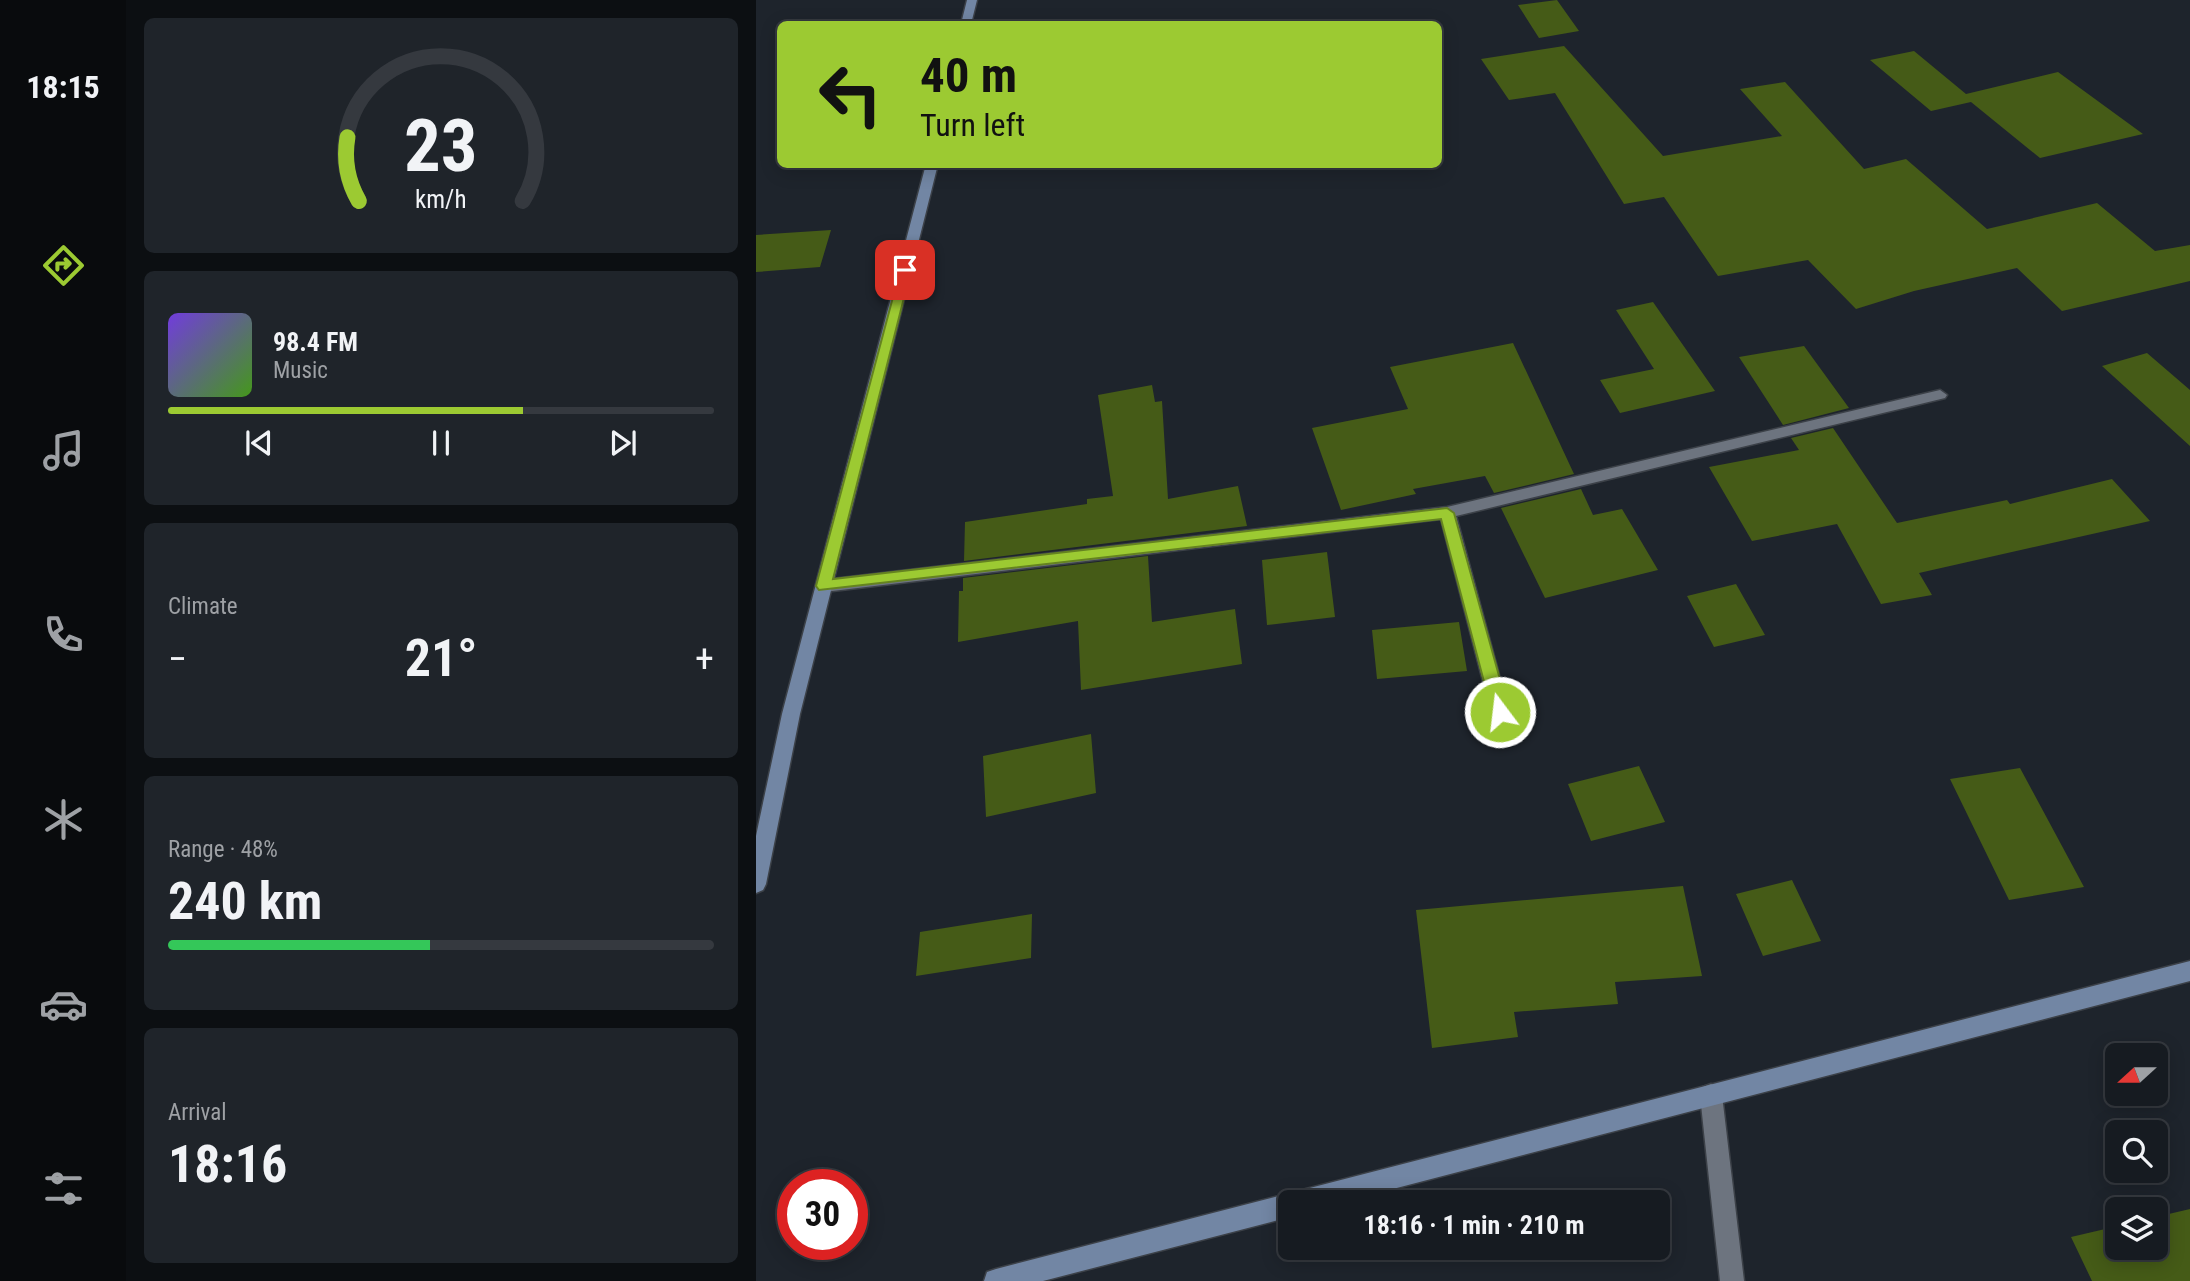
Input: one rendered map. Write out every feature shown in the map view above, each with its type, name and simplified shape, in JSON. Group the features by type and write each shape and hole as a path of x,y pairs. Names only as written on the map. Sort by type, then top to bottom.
{"main road":[{"path":"967,21 972,0"},
{"path":"756,884 791,714 931,168"},
{"path":"1345,1190 2190,971"},
{"path":"996,1281 1278,1208"}],"street":[{"path":"824,586 1447,513 1940,395"},
{"path":"1447,513 1500,712"},
{"path":"1711,1095 1732,1281"}],"building":[{"path":"1557,0 1579,31 1539,38 1518,5"},
{"path":"1564,46 1663,156 1782,136 1740,89 1785,82 1864,169 1906,159 1987,229 2097,203 2155,251 2190,245 2190,281 2062,311 2017,268 1914,291 1856,309 1808,260 1718,276 1664,197 1624,204 1555,93 1509,100 1481,59"},
{"path":"1914,51 1966,94 2058,72 2143,134 2040,158 1971,102 1931,111 1870,60"},
{"path":"831,230 820,267 756,272 756,235"},
{"path":"1653,302 1715,391 1620,413 1600,380 1654,369 1616,310"},
{"path":"1513,343 1574,474 1494,493 1485,476 1413,489 1416,494 1341,510 1312,428 1408,409 1390,367"},
{"path":"1804,346 1849,408 1783,425 1739,357"},
{"path":"2147,353 2190,390 2190,446 2102,366"},
{"path":"1152,385 1155,402 1162,401 1168,499 1238,486 1247,526 964,561 965,522 1087,504 1087,499 1113,496 1098,395"},
{"path":"1833,428 1897,523 2007,500 2010,504 2112,479 2150,521 1919,573 1932,595 1881,604 1837,524 1752,541 1709,467 1799,450 1791,438"},
{"path":"1581,489 1593,515 1622,509 1658,570 1545,598 1501,508"},
{"path":"1327,552 1335,617 1267,625 1262,560"},
{"path":"1148,556 1152,622 1235,609 1242,664 1081,690 1078,621 958,642 959,591 963,591 963,578"},
{"path":"1736,584 1765,635 1714,647 1687,596"},
{"path":"1459,622 1467,671 1377,679 1372,630"},
{"path":"1091,734 1096,793 986,817 983,756"},
{"path":"1639,766 1665,822 1591,841 1568,784"},
{"path":"2020,768 2084,887 2009,900 1950,779"},
{"path":"1792,880 1821,941 1763,956 1736,894"},
{"path":"1683,886 1702,976 1615,982 1618,1004 1514,1012 1518,1037 1432,1048 1416,910"},
{"path":"1032,914 1031,958 916,976 920,932"},
{"path":"2190,1209 2190,1281 2092,1281 2071,1237 2105,1229 2105,1260 2168,1260 2168,1214"}],"route":[{"path":"905,270 824,586 1447,513 1500,712"}]}
